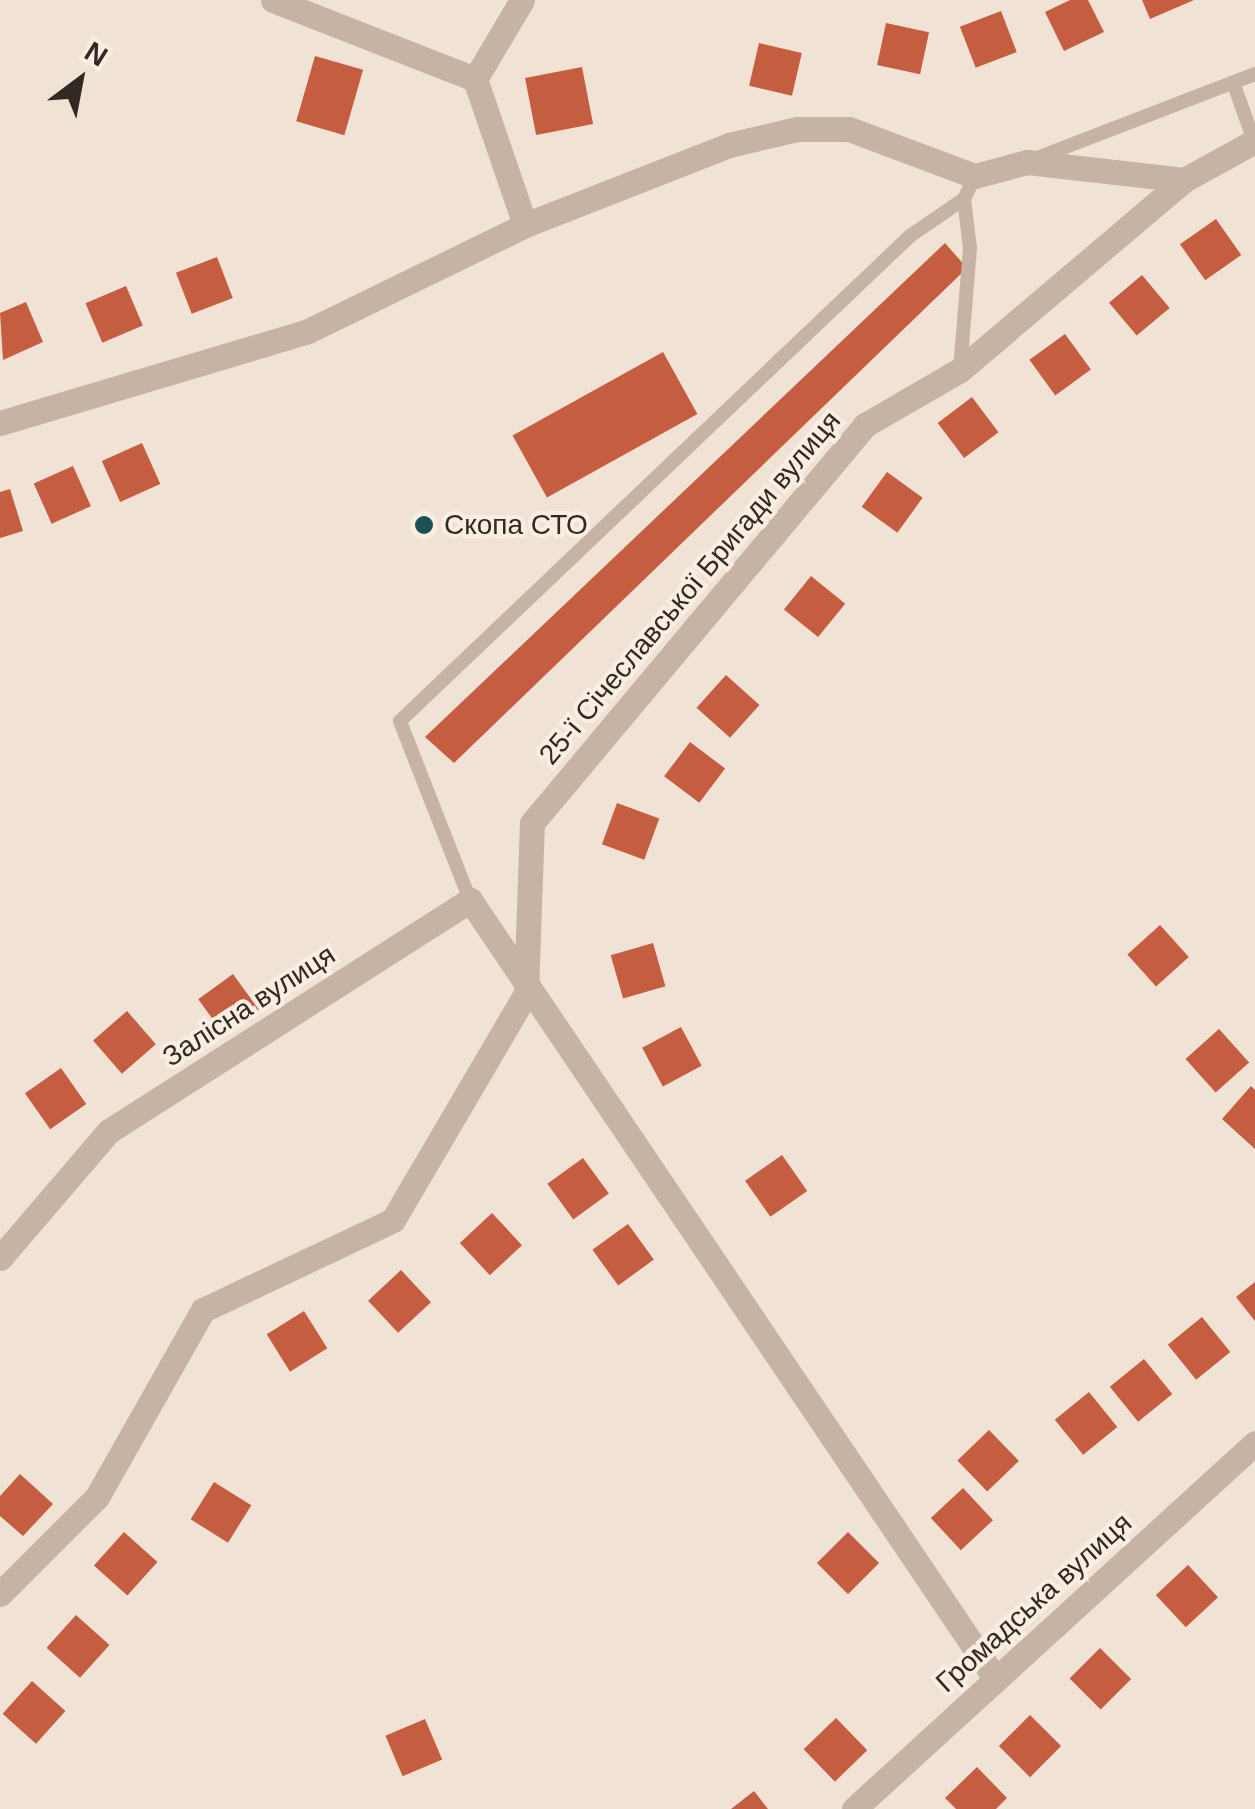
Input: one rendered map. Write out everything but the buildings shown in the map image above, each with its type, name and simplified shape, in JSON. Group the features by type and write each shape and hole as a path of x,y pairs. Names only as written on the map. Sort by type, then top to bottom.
{"street":[{"path":"273,0 475,79 526,225"},
{"path":"475,79 522,0"},
{"path":"0,424 306,332 526,225 728,145 797,129 850,129 969,188 1028,162 1184,180"},
{"name":"25-ї Січеславської Бригади вулиця","path":"526,994 532,823 865,425 960,370 1184,180 1254,141"},
{"path":"470,900 526,994 995,1678"},
{"name":"Залісна вулиця","path":"0,1258 109,1131 470,900"},
{"path":"0,1594 97,1496 204,1310 393,1220 526,994"},
{"name":"Громадська вулиця","path":"854,1809 1255,1442"}],"lane":[{"path":"1028,162 1255,74"},
{"path":"1233,82 1254,141"},
{"path":"960,370 970,248 969,188"},
{"path":"470,900 400,721 910,236 969,188"}],"place":[{"name":"Скопа СТО","path":"424,525"}]}
